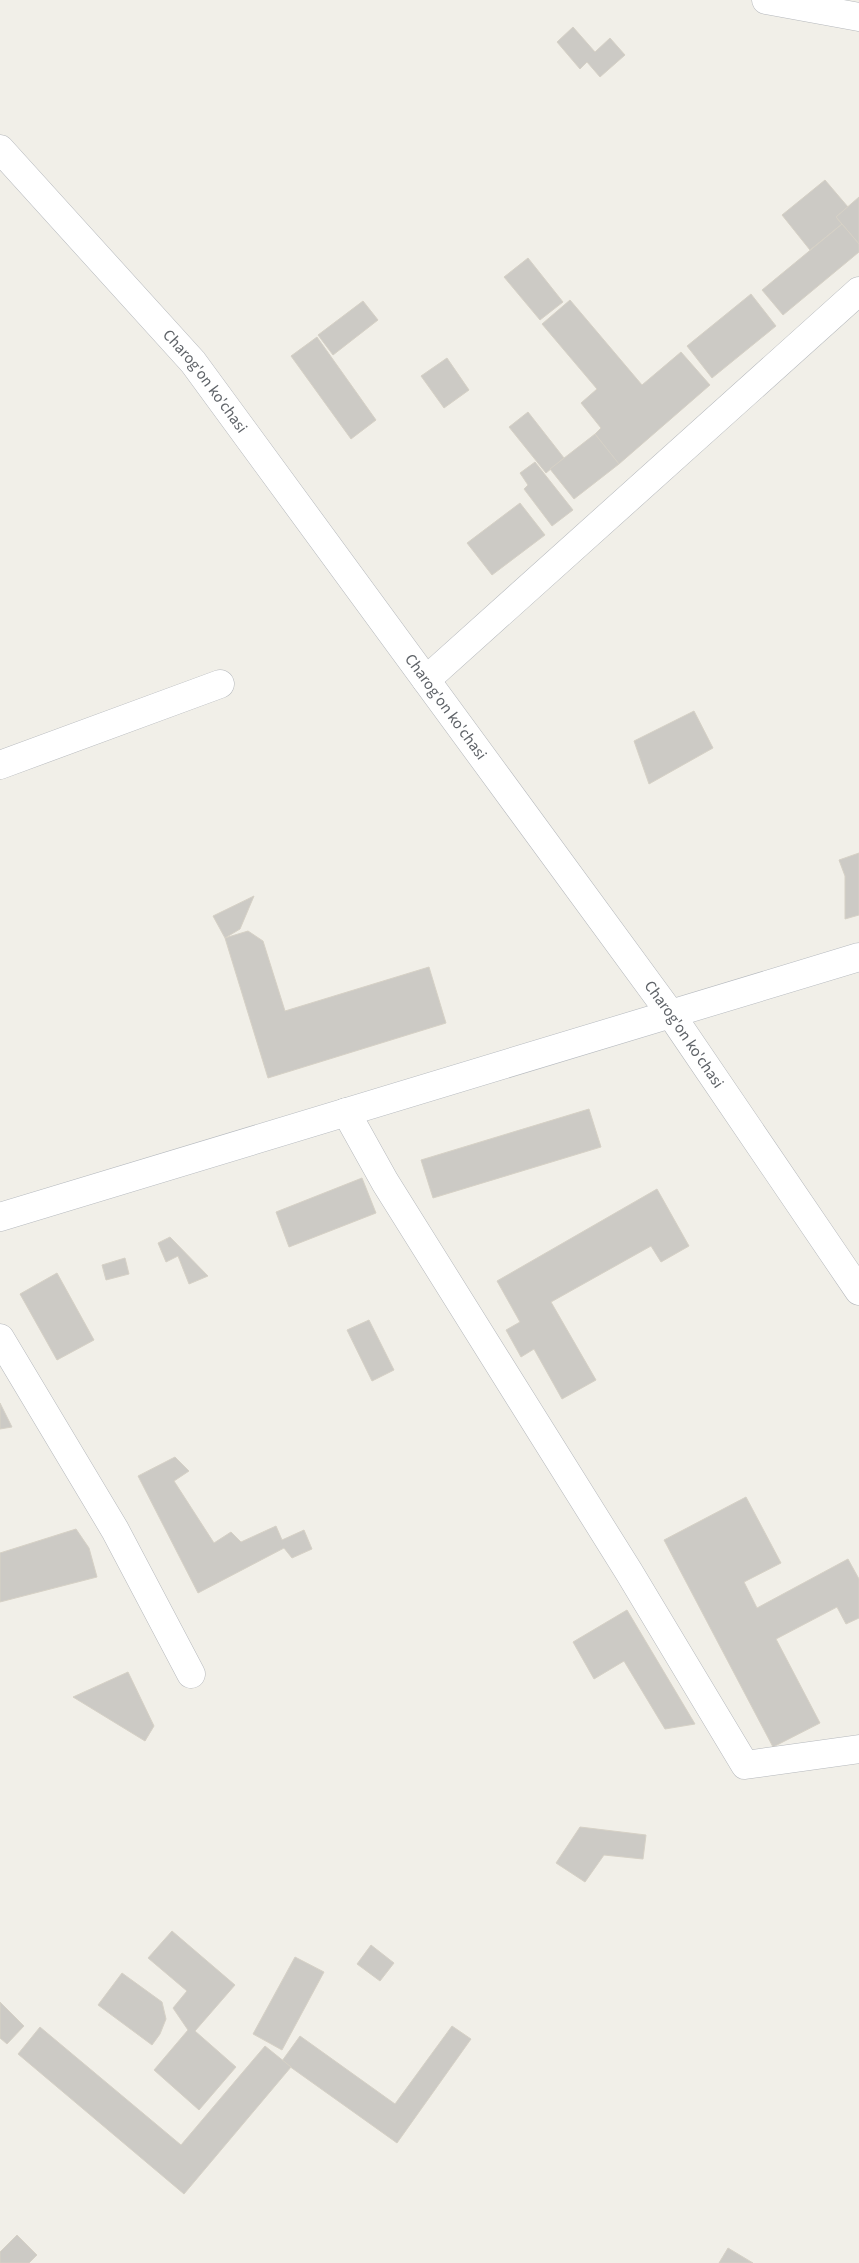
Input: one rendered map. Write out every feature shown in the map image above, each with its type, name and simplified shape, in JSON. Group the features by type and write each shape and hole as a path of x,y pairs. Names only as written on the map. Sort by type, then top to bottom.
{"street":[{"path":"766,0 859,17"},
{"name":"Charog'on ko'chasi","path":"0,149 193,362 670,1013 859,1291"},
{"path":"426,680 859,291"},
{"path":"0,765 220,684"},
{"path":"0,1217 859,957"},
{"path":"346,1112 385,1182 629,1572 745,1765 859,1749"},
{"path":"0,1338 114,1530 191,1674"}],"building":[{"path":"573,27 595,52 610,38 625,55 600,77 587,62 580,69 557,42"},
{"path":"825,180 848,207 836,217 842,224 810,250 782,215"},
{"path":"859,197 859,244 836,217"},
{"path":"842,224 859,244 859,252 783,315 762,290"},
{"path":"528,258 563,302 540,320 504,277"},
{"path":"751,294 776,326 712,378 687,346"},
{"path":"570,300 642,385 681,352 710,385 619,464 595,434 601,428 581,403 597,389 542,324"},
{"path":"363,301 378,320 333,355 318,335"},
{"path":"317,337 376,420 351,439 291,356"},
{"path":"447,358 469,390 444,408 421,376"},
{"path":"528,412 564,458 546,473 509,427"},
{"path":"595,434 619,464 574,499 550,469"},
{"path":"535,462 573,510 552,526 524,489 528,485 520,473"},
{"path":"520,503 545,535 492,575 467,543"},
{"path":"694,711 713,748 649,784 634,741"},
{"path":"859,853 859,915 845,919 845,876 839,860"},
{"path":"254,896 240,929 225,938 213,916"},
{"path":"248,931 263,941 285,1011 429,967 446,1023 268,1078 225,938"},
{"path":"589,1109 601,1147 433,1198 421,1160"},
{"path":"362,1178 376,1213 289,1247 276,1212"},
{"path":"657,1189 689,1246 661,1262 651,1246 551,1302 596,1380 562,1399 534,1349 521,1357 506,1330 520,1322 497,1281"},
{"path":"170,1237 208,1276 189,1284 178,1256 166,1262 158,1243"},
{"path":"125,1258 129,1274 106,1280 102,1265"},
{"path":"57,1273 94,1340 57,1360 20,1294"},
{"path":"369,1320 394,1370 372,1381 347,1330"},
{"path":"0,1403 12,1427 0,1429"},
{"path":"175,1457 189,1471 174,1481 214,1543 231,1532 241,1542 276,1526 282,1540 304,1530 312,1549 292,1558 284,1548 198,1593 138,1476"},
{"path":"746,1497 781,1563 744,1582 757,1608 848,1559 859,1579 859,1618 846,1624 837,1607 776,1639 820,1723 773,1747 664,1540"},
{"path":"76,1529 89,1548 97,1577 0,1602 0,1553"},
{"path":"627,1610 695,1724 665,1729 624,1661 594,1679 573,1642"},
{"path":"128,1672 154,1726 145,1741 73,1697"},
{"path":"580,1827 646,1835 643,1859 604,1855 585,1882 556,1863"},
{"path":"172,1931 235,1985 195,2031 236,2067 199,2110 154,2070 188,2030 173,2008 187,1991 148,1958"},
{"path":"371,1945 394,1963 380,1981 357,1964"},
{"path":"295,1957 324,1972 282,2050 253,2034"},
{"path":"122,1973 162,2002 166,2019 160,2034 152,2045 98,2005"},
{"path":"0,2002 24,2026 7,2044 0,2038"},
{"path":"452,2026 471,2039 397,2143 282,2061 300,2036 395,2104"},
{"path":"40,2027 181,2145 265,2046 291,2067 184,2194 18,2054"},
{"path":"17,2235 37,2255 29,2263 0,2263 0,2252"},
{"path":"728,2248 753,2263 719,2263"}]}
